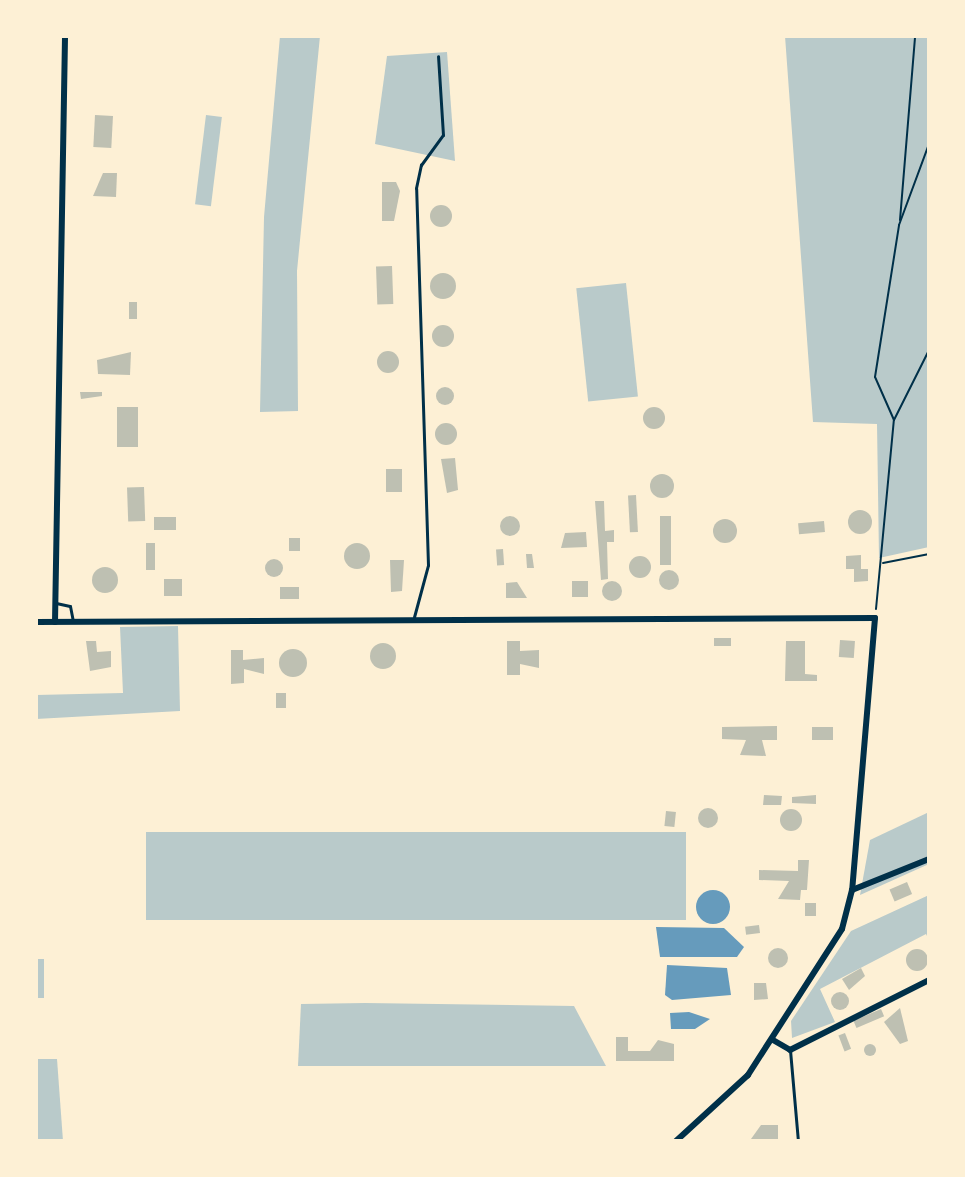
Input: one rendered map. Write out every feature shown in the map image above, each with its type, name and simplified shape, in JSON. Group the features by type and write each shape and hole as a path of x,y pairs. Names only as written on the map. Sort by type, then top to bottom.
{"street":[{"path":"55,622 65,36"},
{"path":"36,622 414,617 875,618 852,890 842,929 773,1040 738,1086 676,1141"},
{"path":"852,890 929,859"},
{"path":"773,1040 790,1050 929,980"}],"lane":[{"path":"414,617 428,565 416,188 421,165 443,135 438,56"},
{"path":"56,603 70,606 73,621"},
{"path":"790,1050 798,1141"}],"path":[{"path":"894,420 875,377 899,225 915,36"},
{"path":"899,225 929,144"},
{"path":"875,618 883,563 894,420 929,350"},
{"path":"883,563 929,554"}],"shaded area":[{"path":"280,36 320,36 297,271 298,411 260,412 264,217"},
{"path":"785,36 929,36 929,547 879,558 877,424 813,422"},
{"path":"447,52 455,161 375,144 387,56"},
{"path":"206,115 222,117 211,206 195,204"},
{"path":"626,283 638,396 588,402 576,288"},
{"path":"178,626 180,711 36,719 36,695 123,693 120,627"},
{"path":"929,812 929,864 860,895 870,840"},
{"path":"146,832 686,832 686,920 146,920"},
{"path":"929,895 929,940 926,934 820,989 835,1022 792,1038 791,1021 851,931"},
{"path":"36,959 44,959 44,998 36,998"},
{"path":"301,1004 574,1006 606,1066 298,1066"},
{"path":"36,1059 57,1059 63,1141 36,1141"}],"water":[{"path":"713,890 725,895 730,907 725,919 713,924 701,919 696,907 701,895"},
{"path":"656,927 724,928 744,947 737,957 660,957"},
{"path":"667,965 727,968 731,995 672,1000 665,995"},
{"path":"689,1012 710,1019 695,1029 671,1029 670,1013"}],"building":[{"path":"95,115 113,116 111,148 93,147"},
{"path":"103,173 117,173 116,197 93,196"},
{"path":"382,182 396,182 400,191 394,221 382,221"},
{"path":"441,205 449,208 452,216 449,224 441,227 433,224 430,216 433,208"},
{"path":"392,266 393,304 377,305 376,267"},
{"path":"443,273 452,277 456,286 452,295 443,299 434,295 430,286 434,277"},
{"path":"129,302 137,302 137,319 129,319"},
{"path":"443,325 451,328 454,336 451,344 443,347 435,344 432,336 435,328"},
{"path":"388,351 396,354 399,362 396,370 388,373 380,370 377,362 380,354"},
{"path":"131,352 130,375 98,374 97,360"},
{"path":"441,387 449,387 454,396 452,403 441,405 436,400 436,392"},
{"path":"80,392 102,392 102,396 81,399"},
{"path":"117,407 138,407 138,447 117,447"},
{"path":"654,407 662,410 665,418 662,426 654,429 646,426 643,418 646,410"},
{"path":"446,423 457,434 446,445 435,434"},
{"path":"455,458 458,490 447,493 441,459"},
{"path":"386,469 402,469 402,492 386,492"},
{"path":"662,474 670,478 674,486 670,494 662,498 654,494 650,486 654,478"},
{"path":"144,487 145,521 128,522 127,488"},
{"path":"628,495 636,495 638,532 630,532"},
{"path":"595,501 604,501 605,531 614,530 614,542 607,542 608,579 601,580"},
{"path":"860,510 868,514 872,522 868,530 860,534 852,530 848,522 852,514"},
{"path":"510,516 517,519 520,526 517,533 510,536 503,533 500,526 503,519"},
{"path":"660,516 671,516 671,565 660,565"},
{"path":"154,517 176,517 176,530 154,530"},
{"path":"725,519 736,526 737,531 730,542 725,543 714,536 713,531 720,520"},
{"path":"824,521 825,532 799,534 798,523"},
{"path":"586,532 587,547 561,548 565,533"},
{"path":"289,538 300,538 300,551 289,551"},
{"path":"146,543 155,543 155,570 146,570"},
{"path":"357,543 366,547 370,556 366,565 357,569 348,565 344,556 348,547"},
{"path":"496,549 503,549 504,565 497,565"},
{"path":"526,554 532,554 534,568 527,568"},
{"path":"861,555 861,569 868,569 868,581 854,582 854,569 846,569 846,556"},
{"path":"640,556 648,559 651,567 648,575 640,578 632,575 629,567 632,559"},
{"path":"274,559 283,568 274,577 265,568"},
{"path":"390,560 404,560 402,591 391,592"},
{"path":"105,567 114,571 118,580 114,589 105,593 96,589 92,580 96,571"},
{"path":"669,570 676,573 679,580 676,587 669,590 662,587 659,580 662,573"},
{"path":"164,579 182,579 182,596 164,596"},
{"path":"572,581 588,581 588,597 572,597"},
{"path":"612,581 619,584 622,591 619,598 612,601 605,598 602,591 605,584"},
{"path":"517,582 527,598 506,598 506,583"},
{"path":"280,587 299,587 299,599 280,599"},
{"path":"714,638 731,638 731,646 714,646"},
{"path":"840,640 855,641 854,658 839,657"},
{"path":"86,641 96,641 97,652 111,651 111,667 90,671"},
{"path":"507,641 520,641 520,651 539,650 539,668 520,664 520,675 507,675"},
{"path":"786,641 805,641 805,674 817,675 817,681 785,681"},
{"path":"383,643 392,647 396,656 392,665 383,669 374,665 370,656 374,647"},
{"path":"293,649 303,653 307,663 303,673 293,677 283,673 279,663 283,653"},
{"path":"231,650 243,650 243,660 264,658 264,674 244,669 244,683 231,684"},
{"path":"276,693 286,693 286,708 276,708"},
{"path":"777,726 777,740 762,740 766,756 740,755 746,740 722,739 722,727"},
{"path":"812,727 833,727 833,740 812,740"},
{"path":"764,795 782,796 781,805 763,805"},
{"path":"816,795 816,804 792,803 792,797"},
{"path":"708,808 715,811 718,818 715,825 708,828 701,825 698,818 701,811"},
{"path":"791,809 799,812 802,820 799,828 791,831 783,828 780,820 783,812"},
{"path":"666,811 676,812 674,827 664,826"},
{"path":"798,860 809,860 807,890 801,890 800,900 778,899 789,881 759,880 759,870 798,871"},
{"path":"907,882 912,894 895,901 890,889"},
{"path":"805,903 816,903 816,916 805,916"},
{"path":"759,925 760,933 746,935 745,927"},
{"path":"778,948 785,951 788,958 785,965 778,968 771,965 768,958 771,951"},
{"path":"917,949 925,952 928,960 925,968 917,971 909,968 906,960 909,952"},
{"path":"861,968 865,976 849,990 842,979"},
{"path":"754,983 766,983 768,999 754,1000"},
{"path":"836,992 844,992 849,1001 847,1008 836,1010 831,1005 831,997"},
{"path":"900,1008 908,1041 900,1044 884,1022"},
{"path":"881,1009 884,1016 857,1028 853,1021"},
{"path":"845,1033 851,1049 845,1051 838,1036"},
{"path":"616,1037 628,1037 628,1051 650,1051 658,1040 674,1044 674,1061 616,1061"},
{"path":"870,1044 876,1050 870,1056 864,1050"},
{"path":"761,1125 778,1125 778,1140 751,1139"}]}
